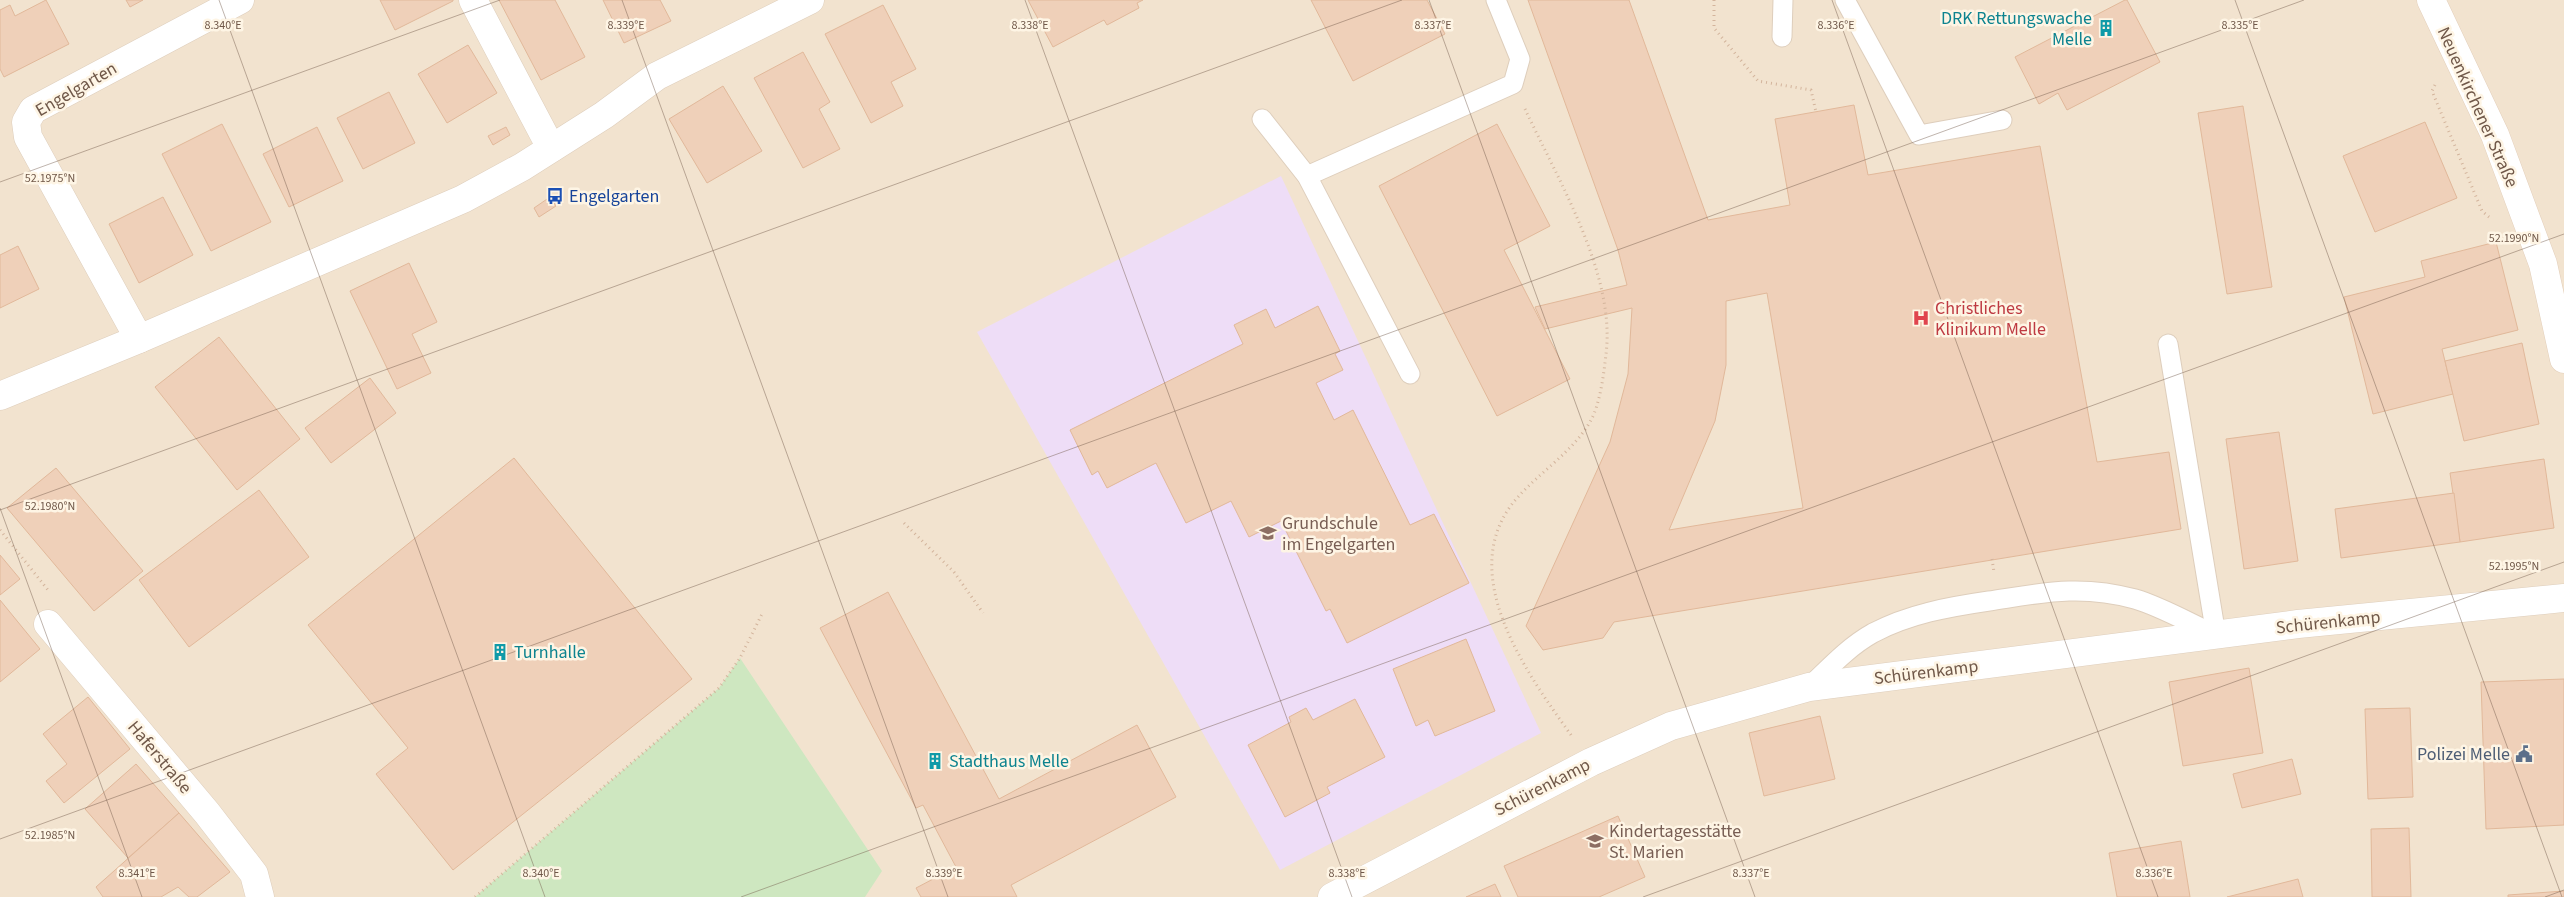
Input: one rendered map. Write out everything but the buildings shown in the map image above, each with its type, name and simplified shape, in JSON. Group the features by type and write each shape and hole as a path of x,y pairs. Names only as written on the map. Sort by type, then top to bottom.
{"street":[{"name":"Engelgarten","path":"139,339 28,136 26,122 33,110 240,0"},
{"path":"473,0 550,148"},
{"path":"0,396 139,339 464,199 604,115 657,76 810,0"},
{"name":"Neuenkirchener Straße","path":"2431,0 2495,135 2512,180 2542,264 2564,359"},
{"name":"Schürenkamp","path":"1332,897 1590,762 1670,726 1809,687 2216,635 2564,598"},
{"name":"Haferstraße","path":"48,624 207,813 254,874 260,897"}],"lane":[{"path":"1307,176 1513,84 1520,59 1496,0"},
{"path":"1782,37 1783,0"},
{"path":"1845,0 1919,135 2002,120"},
{"path":"1262,119 1307,176 1410,374"},
{"path":"2168,344 2216,635"},
{"path":"1809,687 1841,656 1864,640 1904,619 1942,608 2051,590 2094,591 2136,600 2216,635"}],"path":[{"path":"1714,0 1714,28 1758,80 1811,90 1816,112"},
{"path":"1513,84 1592,255 1601,285 1607,319 1606,352 1601,385 1591,420 1568,449 1518,498 1500,522 1491,557 1493,585 1503,622 1521,657 1545,698 1590,762"},
{"path":"904,523 954,572 983,614"},
{"path":"0,530 60,605 48,624"},
{"path":"475,897 719,688 740,658 762,614"}],"shaded area":[{"path":"0,0 2564,0 2564,897 0,897"},
{"name":"Grundschule im Engelgarten","path":"1281,176 1541,733 1280,870 977,332"}],"green space":[{"path":"740,658 882,871 865,897 475,897 719,688"}],"place":[{"name":"DRK Rettungswache Melle","path":"2106,28"},
{"name":"Engelgarten","path":"555,196"},
{"name":"Christliches Klinikum Melle","path":"1921,318"},
{"name":"Grundschule im Engelgarten","path":"1268,533"},
{"name":"Turnhalle","path":"500,652"},
{"name":"Polizei Melle","path":"2524,754"},
{"name":"Stadthaus Melle","path":"935,761"},
{"name":"Kindertagesstätte St. Marien","path":"1595,841"}]}
